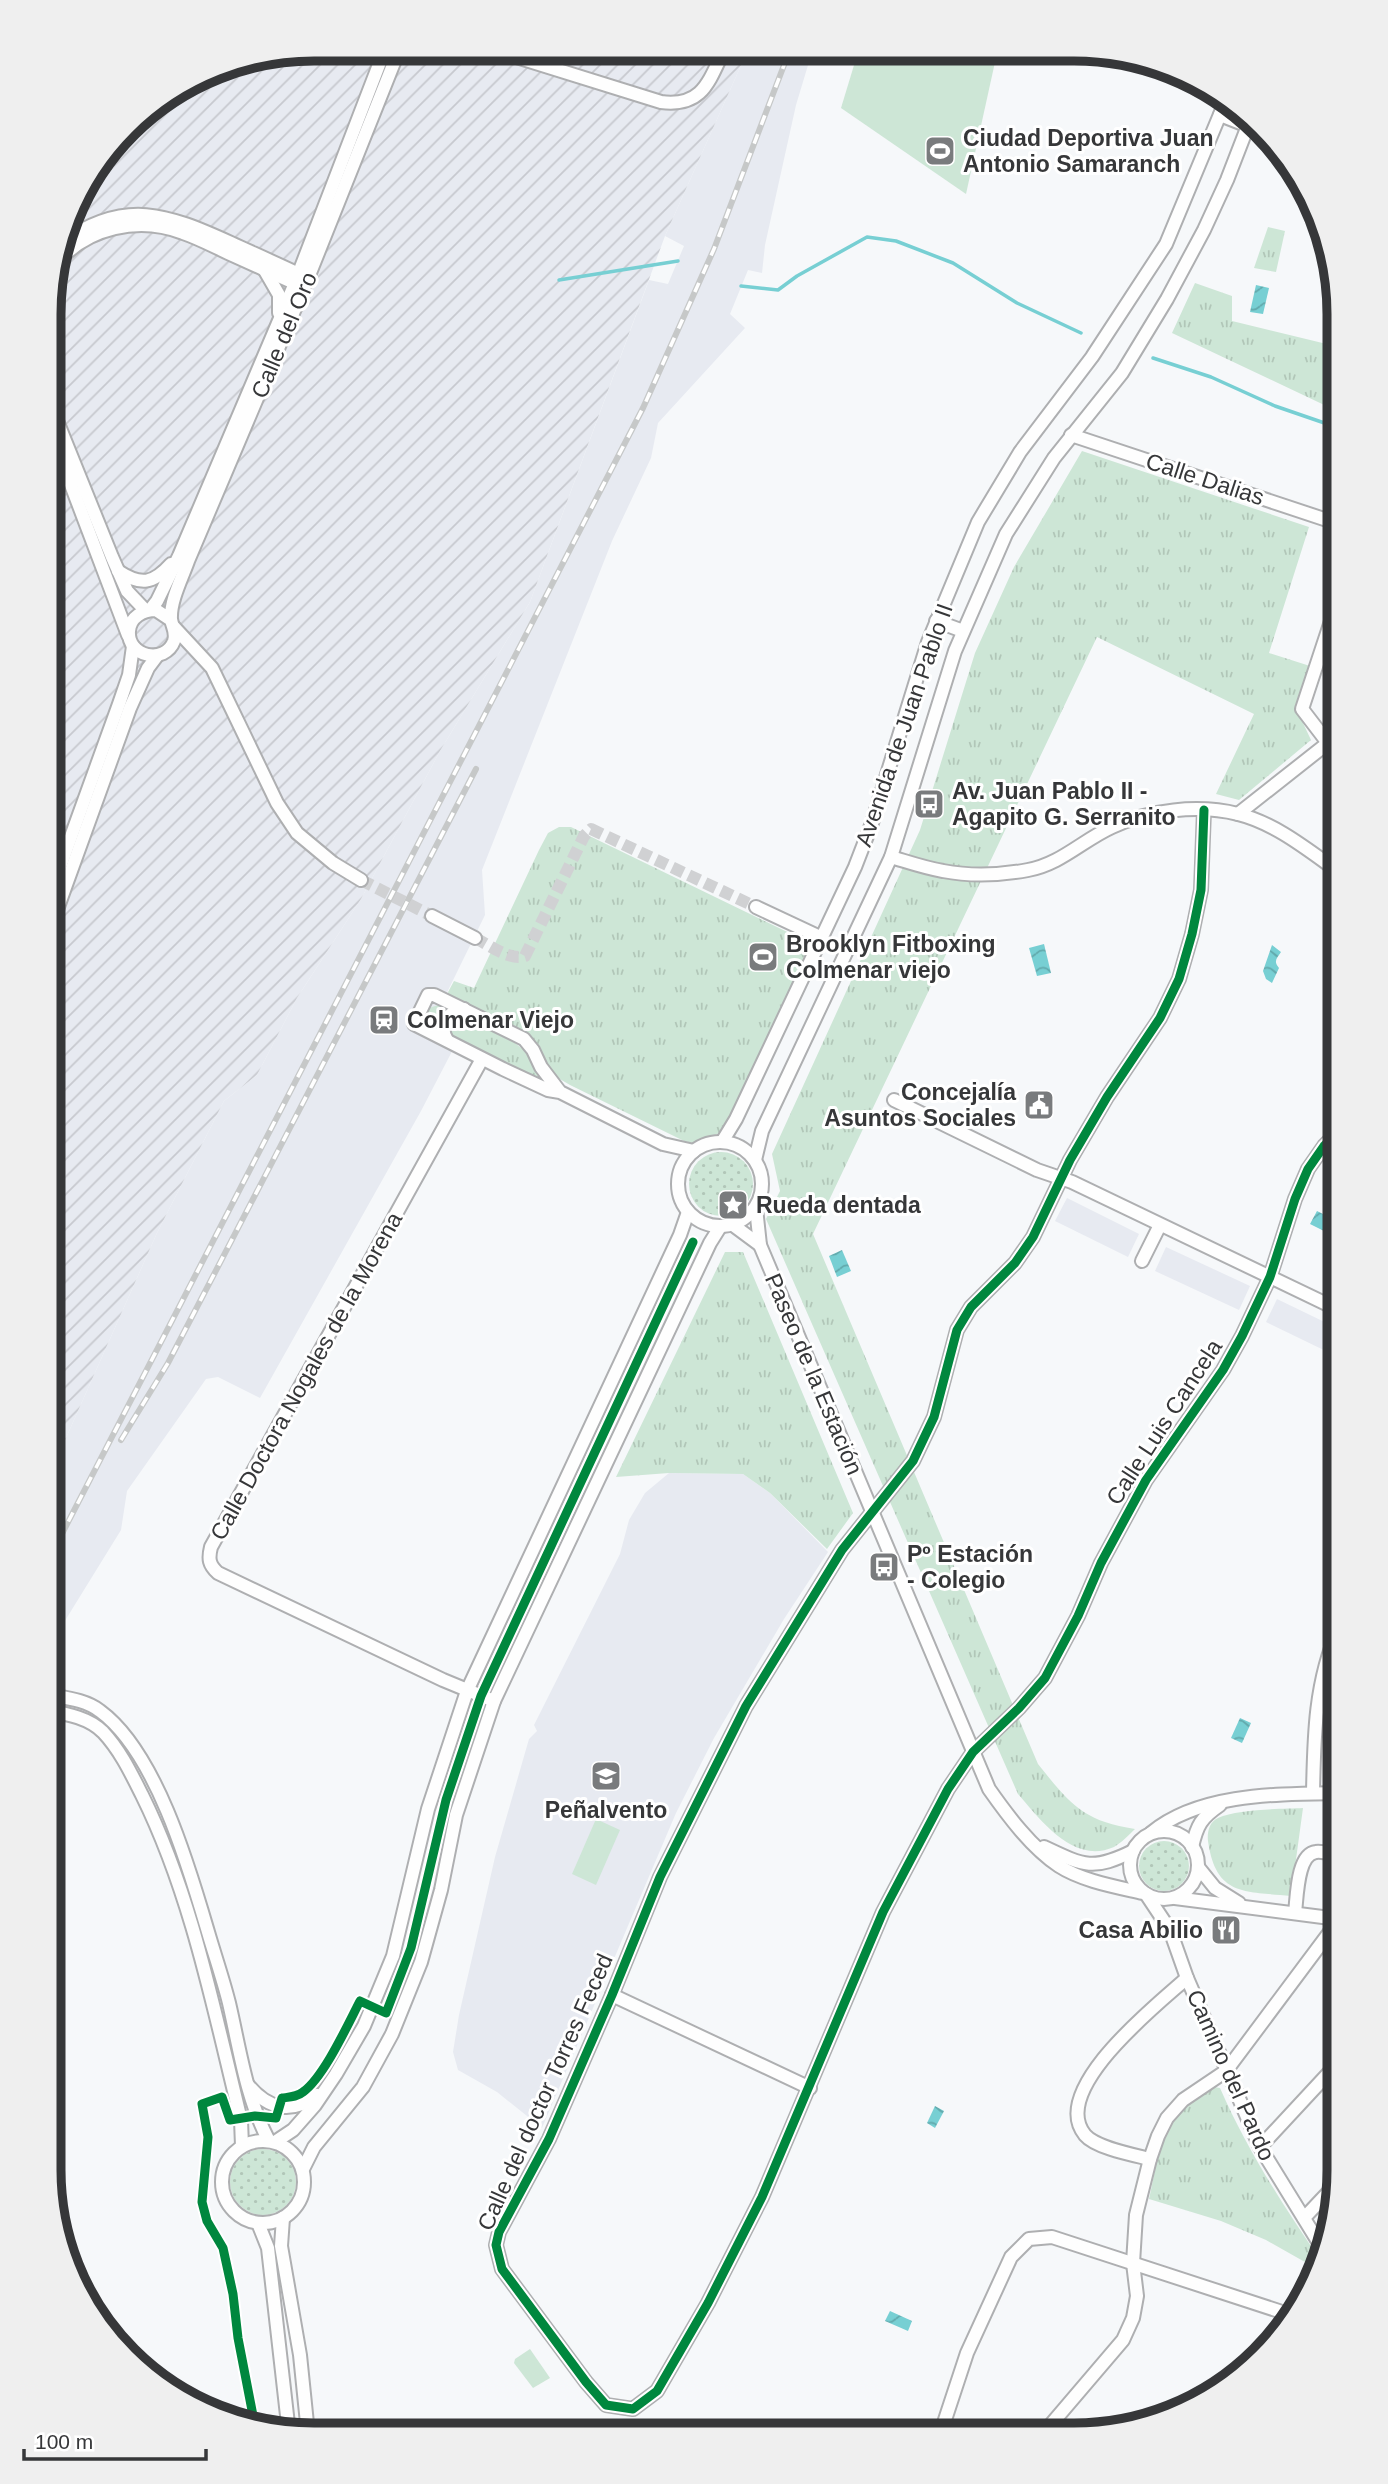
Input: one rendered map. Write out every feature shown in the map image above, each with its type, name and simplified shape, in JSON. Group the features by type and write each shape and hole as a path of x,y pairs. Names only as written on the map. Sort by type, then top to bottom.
{"street":[{"name":"Calle del Oro","path":"148,610 157,601 179,556 279,321 302,281 381,61"},
{"name":"Calle del Oro","path":"173,624 177,593 188,561 394,61"},
{"path":"529,61 660,102 675,104 688,102 702,90 718,61"},
{"name":"Avenida de Juan Pablo II","path":"722,1142 736,1119 822,939 872,823 936,621 978,522 1020,452 1092,357 1166,244 1222,110"},
{"path":"1220,115 1233,118"},
{"name":"Avenida de Juan Pablo II","path":"755,1160 762,1131 891,857 955,651 1006,534 1054,458 1122,373 1167,299 1209,218 1247,129"},
{"path":"75,234 106,219 134,214 162,216 186,223 302,281"},
{"path":"70,250 85,239 109,229 135,224 160,226 183,232 263,269 302,281"},
{"path":"263,269 279,295 279,321"},
{"path":"61,431 127,591 148,610 162,612 212,668 277,803 297,833 333,863 361,880"},
{"name":"Calle Dalias","path":"1071,435 1327,520"},
{"path":"61,458 132,643 143,654 157,656"},
{"path":"118,571 131,579 146,582 160,576 179,556"},
{"path":"61,864 126,685 132,643 129,633 134,619 148,610"},
{"path":"936,621 963,631"},
{"path":"61,899 130,708 148,668 157,656 171,646 174,640 173,624"},
{"path":"1327,632 1301,709 1327,734"},
{"path":"171,646 194,649"},
{"path":"1238,814 1327,745"},
{"path":"1262,795 1259,805 1262,823"},
{"path":"891,857 944,872 993,873 1030,870 1069,855 1112,827 1149,815 1204,810 1238,814 1262,823 1327,863"},
{"name":"Calle del doctor Torres Feced","path":"973,1752 947,1789 883,1912 762,2197 708,2303 657,2391 633,2409 606,2405 502,2269 496,2245 503,2223 549,2140 660,1877 746,1706 842,1550 902,1478 934,1417 957,1330 971,1307 1015,1264 1033,1237 1061,1178 1108,1097 1160,1018 1179,979 1192,934 1201,890 1204,810"},
{"path":"756,907 822,939"},
{"path":"432,916 475,938"},
{"path":"560,1092 543,1071 524,1038 434,995 428,995 414,1024 548,1090 560,1092 663,1144 694,1151"},
{"path":"447,1040 443,1032 444,1024 452,1013 464,1009"},
{"name":"Calle Doctora Nogales de la Morena","path":"482,1059 211,1547 208,1557 211,1567 218,1573 467,1691 494,1701"},
{"path":"894,1100 1037,1170 1061,1178 1327,1304"},
{"path":"303,2169 314,2147 363,2087 392,2034 421,1962 441,1890 456,1815 494,1701 640,1388 710,1243 727,1226 750,1215 761,1196 761,1172 755,1160 737,1145 712,1143 694,1151 682,1167 679,1195 688,1212 706,1224 727,1226"},
{"name":"Calle Luis Cancela","path":"973,1752 1020,1708 1045,1678 1133,1502 1167,1448 1223,1370 1242,1336 1269,1277 1308,1169 1327,1143"},
{"path":"663,1144 682,1167"},
{"name":"Paseo de la Estación","path":"756,1208 760,1245 989,1789 1012,1821 1060,1866 1102,1883 1144,1893"},
{"path":"61,1697 97,1708 126,1736 140,1756 167,1810 187,1861 228,2001 255,2116 272,2141 292,2152 303,2169 304,2180 299,2202 284,2218 258,2223 239,2216 231,2208 222,2187 226,2164 242,2146 250,2142 272,2141 293,2130 330,2083 363,2026 393,1956 428,1809 467,1691 680,1236 688,1212"},
{"path":"1142,1261 1160,1224"},
{"name":"Paseo de la Estación","path":"727,1226 760,1245"},
{"path":"1313,1793 1314,1734 1327,1660"},
{"path":"61,1713 89,1722 102,1731 126,1765 153,1818 195,1939 241,2120 242,2146"},
{"path":"1327,1793 1258,1797 1199,1806 1165,1822 1142,1840 1133,1851 1131,1872 1133,1881 1144,1893 1163,1899 1173,1898 1327,1918"},
{"path":"1223,1802 1205,1815 1196,1830 1192,1847 1198,1867 1215,1888 1247,1907"},
{"path":"1150,1835 1169,1832 1178,1835 1192,1847"},
{"name":"Paseo de la Estación","path":"1032,1841 1088,1865 1109,1863 1133,1851"},
{"path":"1295,1913 1302,1864 1306,1856 1316,1852 1327,1853"},
{"path":"1173,1898 1182,1894 1193,1883 1198,1867"},
{"name":"Camino del Pardo","path":"1144,1893 1170,1930 1187,1979 1260,2147 1317,2239"},
{"name":"Camino del Pardo","path":"1170,1930 1173,1898"},
{"path":"1052,2423 1123,2340 1133,2318 1137,2296 1133,2263 1136,2215 1150,2159 1167,2118 1183,2100 1226,2071 1327,1935"},
{"path":"1150,2159 1098,2144 1086,2137 1079,2126 1082,2095 1100,2062 1121,2038 1187,1979"},
{"path":"612,1994 810,2088"},
{"path":"1260,2147 1327,2075"},
{"path":"246,2083 264,2101 287,2108 305,2104 330,2083"},
{"path":"1304,2218 1325,2195"},
{"path":"284,2218 281,2246 300,2355 307,2423"},
{"path":"258,2223 268,2248 288,2421"},
{"path":"944,2423 967,2353 1011,2257 1029,2239 1052,2237 1282,2313"}],"shaded area":[{"path":"314,61 743,61 665,236 530,602 440,751 361,899 297,998 257,1075 224,1101 157,1233 61,1449 61,314 66,265 87,202 124,147 160,114 202,87 265,66"},
{"name":"Colmenar Viejo","path":"743,61 809,61 796,105 765,245 762,273 748,270 730,314 745,328 658,423 651,458 612,541 482,870 485,915 433,1021 460,1036 421,1111 260,1398 218,1377 206,1379 127,1491 121,1530 61,1627 61,1449 157,1233 224,1101 257,1075 297,998 361,899 440,751 530,602 649,280 668,284 684,246 665,236"},
{"path":"1067,1198 1139,1234 1128,1257 1055,1221"},
{"path":"1166,1247 1250,1286 1239,1310 1155,1271"},
{"path":"1277,1299 1327,1323 1327,1352 1266,1322"},
{"name":"Peñalvento","path":"669,1473 743,1474 770,1493 828,1552 784,1619 714,1738 676,1813 542,2128 497,2092 458,2070 453,2052 459,2015 495,1857 529,1739 537,1731 534,1725 620,1554 629,1520 645,1493"}],"green space":[{"name":"Ciudad Deportiva Juan Antonio Samaranch","path":"855,61 995,61 966,194 841,108"},
{"path":"1268,227 1285,231 1276,272 1254,268"},
{"path":"1195,283 1232,296 1232,321 1327,344 1327,406 1172,333"},
{"path":"1082,451 1309,527 1269,653 1310,666 1295,706 1311,740 1239,800 1216,794 1254,714 1097,637 813,1234 1038,1764 1079,1809 1102,1821 1135,1829 1114,1847 1099,1851 1085,1850 1059,1837 1018,1794 766,1219 780,1191 772,1154 920,830 975,653 1014,567"},
{"path":"559,827 571,827 810,943 772,1032 722,1132 693,1143 684,1141 570,1085 553,1075 539,1045 528,1033 447,994 454,981 474,988 539,850 548,833"},
{"path":"441,1004 498,1030 524,1050 548,1084 422,1022 429,1008"},
{"path":"721,1152 733,1154 744,1161 751,1172 751,1196 744,1207 733,1214 721,1216 709,1214 698,1207 691,1196 689,1184 691,1172 698,1161 709,1154"},
{"path":"725,1252 743,1252 853,1513 827,1549 770,1493 743,1474 669,1473 616,1477"},
{"path":"1303,1808 1291,1896 1235,1888 1218,1873 1208,1841 1212,1822 1226,1815 1247,1811"},
{"path":"596,1819 620,1830 596,1885 572,1874"},
{"path":"1154,1842 1174,1842 1188,1856 1188,1876 1174,1890 1154,1890 1140,1876 1140,1856"},
{"path":"1214,2087 1220,2088 1254,2155 1313,2250 1308,2264 1266,2240 1221,2221 1149,2199 1163,2139 1174,2118 1185,2106"},
{"path":"269,2149 287,2158 294,2169 294,2195 287,2206 276,2213 257,2215 239,2206 232,2195 230,2176 239,2158 250,2151"},
{"path":"530,2349 550,2378 533,2388 514,2363 515,2359"}],"water":[{"path":"1256,285 1269,288 1263,314 1250,312"},
{"path":"1044,944 1051,973 1037,976 1029,948"},
{"path":"1272,945 1281,952 1276,961 1279,968 1272,983 1266,979 1263,971"},
{"path":"1317,1211 1327,1216 1324,1231 1310,1224"},
{"path":"842,1250 851,1271 837,1277 829,1256"},
{"path":"1240,1718 1251,1723 1242,1743 1231,1738"},
{"path":"935,2106 944,2111 935,2128 927,2123"},
{"path":"890,2311 912,2321 908,2331 885,2321"}],"waterway":[{"path":"741,286 778,290 797,276 867,237 896,241 953,263 1017,303 1081,333"},
{"path":"559,280 678,261"},
{"path":"1153,358 1211,377 1275,406 1327,424"}],"tunnel":[{"path":"475,938 506,954 525,956 584,836 591,829 756,907"},
{"path":"361,880 432,916"}],"railway":[{"path":"61,1536 643,408 714,249 786,61"},
{"path":"121,1440 168,1363 476,769"}],"cycle path":[{"path":"1204,810 1201,890 1192,934 1179,979 1160,1018 1107,1097 1070,1160 1033,1237 1015,1263 971,1307 957,1330 934,1417 913,1461 842,1550 746,1706 660,1877 549,2139 499,2232 496,2245 502,2269 606,2405 633,2409 657,2391 708,2303 762,2197 883,1912 948,1789 973,1752 1019,1708 1045,1678 1078,1616 1101,1563 1146,1480 1223,1370 1242,1336 1270,1277 1295,1199 1308,1169 1327,1143"},
{"path":"253,2415 223,2248 207,2221 202,2202 208,2137 202,2104 222,2097 230,2120 255,2116 276,2118 282,2098 301,2094 319,2075 360,2001 386,2013 411,1948 446,1800 481,1696 693,1242"}],"place":[{"name":"Ciudad Deportiva Juan Antonio Samaranch","path":"940,151"},
{"name":"Av. Juan Pablo II - Agapito G. Serranito","path":"929,804"},
{"name":"Brooklyn Fitboxing Colmenar viejo","path":"763,957"},
{"name":"Colmenar Viejo","path":"384,1020"},
{"name":"Concejalía Asuntos Sociales","path":"1039,1105"},
{"name":"Rueda dentada","path":"733,1205"},
{"name":"Pº Estación - Colegio","path":"884,1567"},
{"name":"Peñalvento","path":"606,1776"},
{"name":"Casa Abilio","path":"1226,1930"}]}
